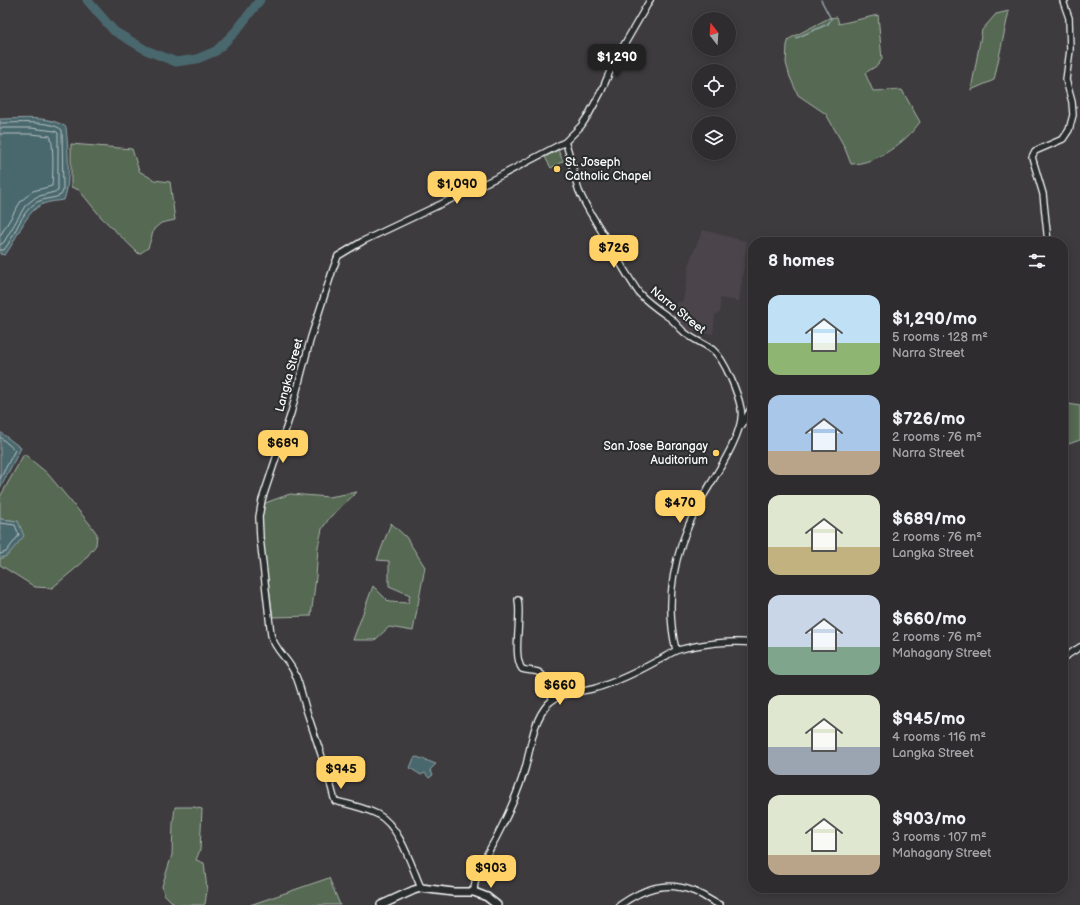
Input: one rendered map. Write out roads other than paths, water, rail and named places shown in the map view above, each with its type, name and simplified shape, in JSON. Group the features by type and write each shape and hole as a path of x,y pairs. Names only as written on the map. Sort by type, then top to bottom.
{"street":[{"path":"566,142 581,126 589,114 602,90 613,64 650,0"},
{"path":"1047,237 1043,194 1032,157 1035,151 1063,139 1069,130 1073,116 1072,102 1066,80 1070,50 1069,18 1065,0"},
{"name":"Narra Street","path":"566,142 580,192 594,219 639,292 675,322 685,333 711,349 719,357 725,366 740,403 742,416 740,428 690,521 674,571 670,594 670,610 676,650"},
{"name":"Langka Street","path":"421,888 398,836 389,824 379,815 371,811 335,801 320,748 304,706 300,686 292,668 276,647 271,635 260,538 259,517 262,500 291,413 311,337 332,269 340,255 375,235 500,176 566,142"},
{"path":"740,403 748,404"},
{"path":"740,428 748,413"},
{"path":"518,600 518,664 522,669 532,670 542,674 553,700"},
{"path":"474,892 474,883 480,868 497,836 513,800 524,770 534,730 544,710 553,700 561,695 596,688 625,678 676,650 704,645 748,642"},
{"path":"1068,655 1080,647"},
{"path":"620,905 640,892 667,886 693,891 720,905"},
{"path":"381,905 421,888 454,892 474,892 487,897 497,905"}],"water":[{"path":"34,118 59,123 66,127 68,154 68,184 64,200 44,204 34,210 29,215 5,255 0,254 0,119"},
{"path":"0,432 21,448 0,488"},
{"path":"0,519 18,521 24,536 8,555 0,559"},
{"path":"417,757 436,764 430,770 433,775 429,778 425,773 421,775 410,768 414,758"}],"waterway":[{"path":"87,0 114,31 146,50 176,62 197,59 216,51 236,31 260,0"},
{"path":"796,38 828,24 831,19 821,0"}],"place":[{"name":"St. Joseph Catholic Chapel","path":"557,169"},
{"name":"San Jose Barangay Auditorium","path":"716,453"}]}
